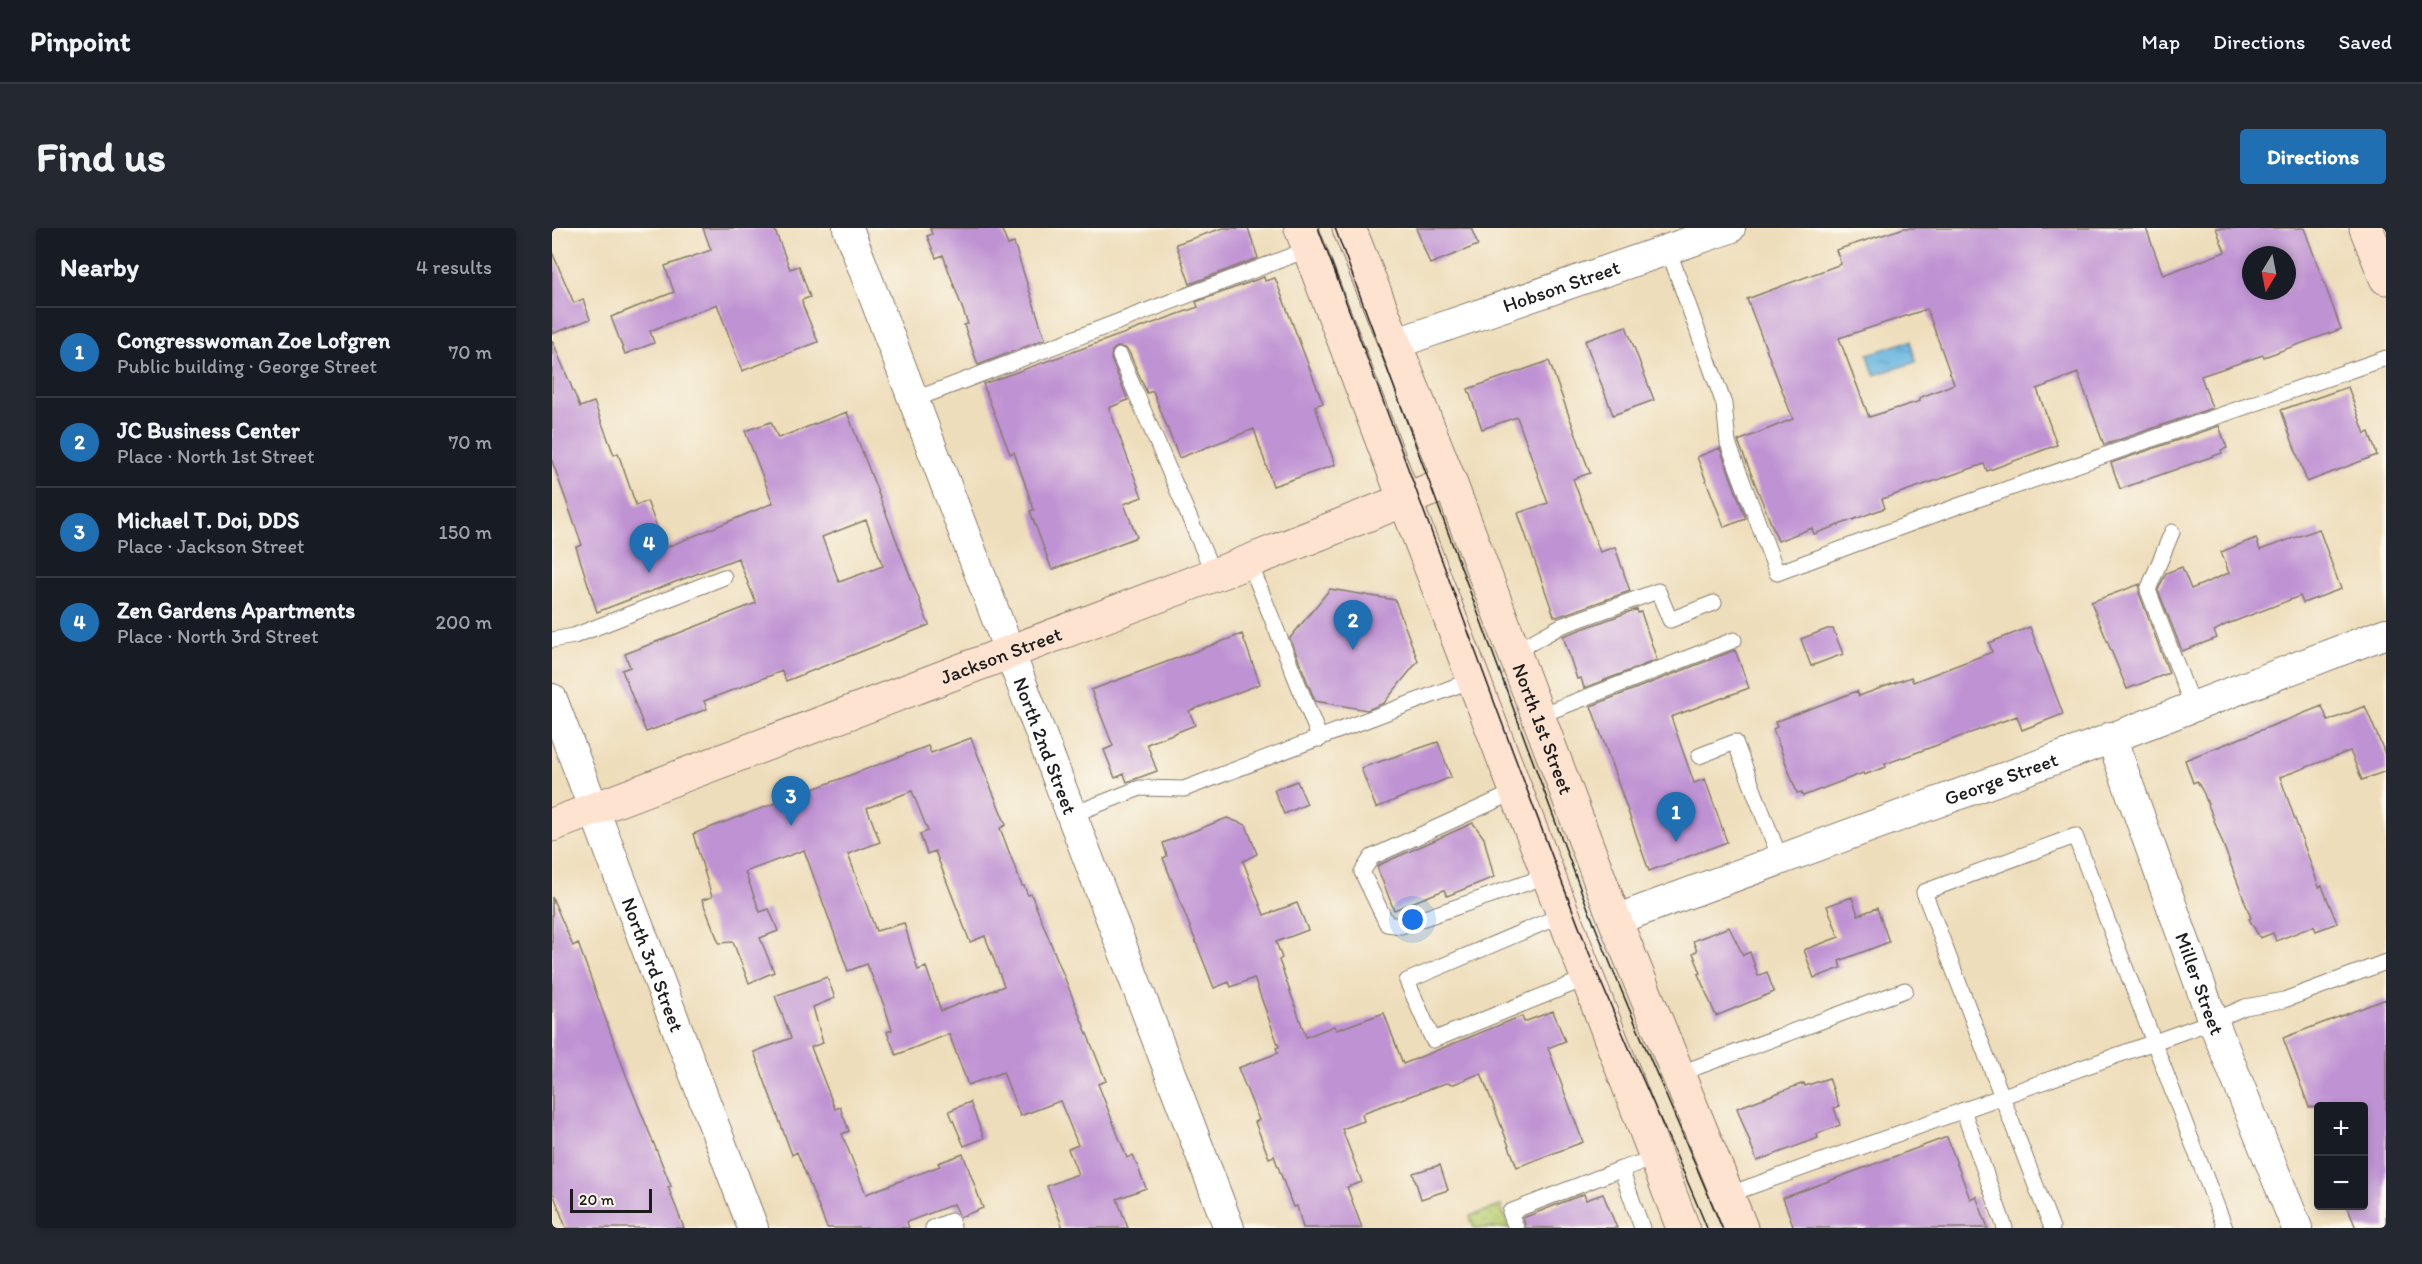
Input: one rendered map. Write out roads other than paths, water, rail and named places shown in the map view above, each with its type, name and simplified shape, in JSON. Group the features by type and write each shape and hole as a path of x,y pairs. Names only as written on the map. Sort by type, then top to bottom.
{"main road":[{"name":"North 1st Street","path":"1349,228 1450,482 1615,920 1741,1228"},
{"path":"2366,228 2386,278"},
{"path":"1305,238 1683,1228"},
{"name":"Jackson Street","path":"552,825 1249,561 1450,482"}],"street":[{"name":"North 2nd Street","path":"848,228 1229,1228"},
{"name":"Hobson Street","path":"1394,344 1730,228"},
{"name":"George Street","path":"1615,920 1781,861 2386,633"},
{"name":"North 3rd Street","path":"552,699 753,1228"},
{"name":"Miller Street","path":"2111,737 2212,1021 2297,1228"}],"lane":[{"path":"913,400 1305,238"},
{"path":"1668,249 1724,404 1728,443 1777,573 1958,506 2386,358"},
{"path":"1120,356 1214,574"},
{"path":"2172,532 2148,590 2192,705"},
{"path":"1249,561 1320,739"},
{"path":"552,640 574,636 724,577"},
{"path":"1514,652 1560,626 1658,591 1670,620 1714,603"},
{"path":"1538,716 1734,640"},
{"path":"1071,815 1140,788 1184,789 1472,680"},
{"path":"1699,756 1735,742 1781,861"},
{"path":"1515,792 1371,857 1362,872 1387,924 1401,926 1547,876"},
{"path":"2052,1228 1924,892 2075,836 2225,1228"},
{"path":"1562,915 1407,981 1433,1040 1587,978"},
{"path":"1727,1195 2212,1021 2245,1007 2284,1000 2386,962"},
{"path":"1678,1074 1905,990"},
{"path":"1963,1110 2004,1228"},
{"path":"1516,1228 1510,1212 1621,1169 1656,1158"},
{"path":"1621,1169 1642,1228"},
{"path":"933,1228 951,1221 954,1228"}],"water":[{"path":"1910,341 1916,362 1874,375 1868,354"}],"tram line":[{"path":"1318,228 1588,950 1707,1228"},
{"path":"1335,228 1580,888 1722,1228"}],"place":[{"name":"Zen Gardens Apartments","path":"649,573"},
{"name":"JC Business Center","path":"1353,650"},
{"name":"Michael T. Doi, DDS","path":"791,826"},
{"name":"Congresswoman Zoe Lofgren","path":"1676,842"}]}
